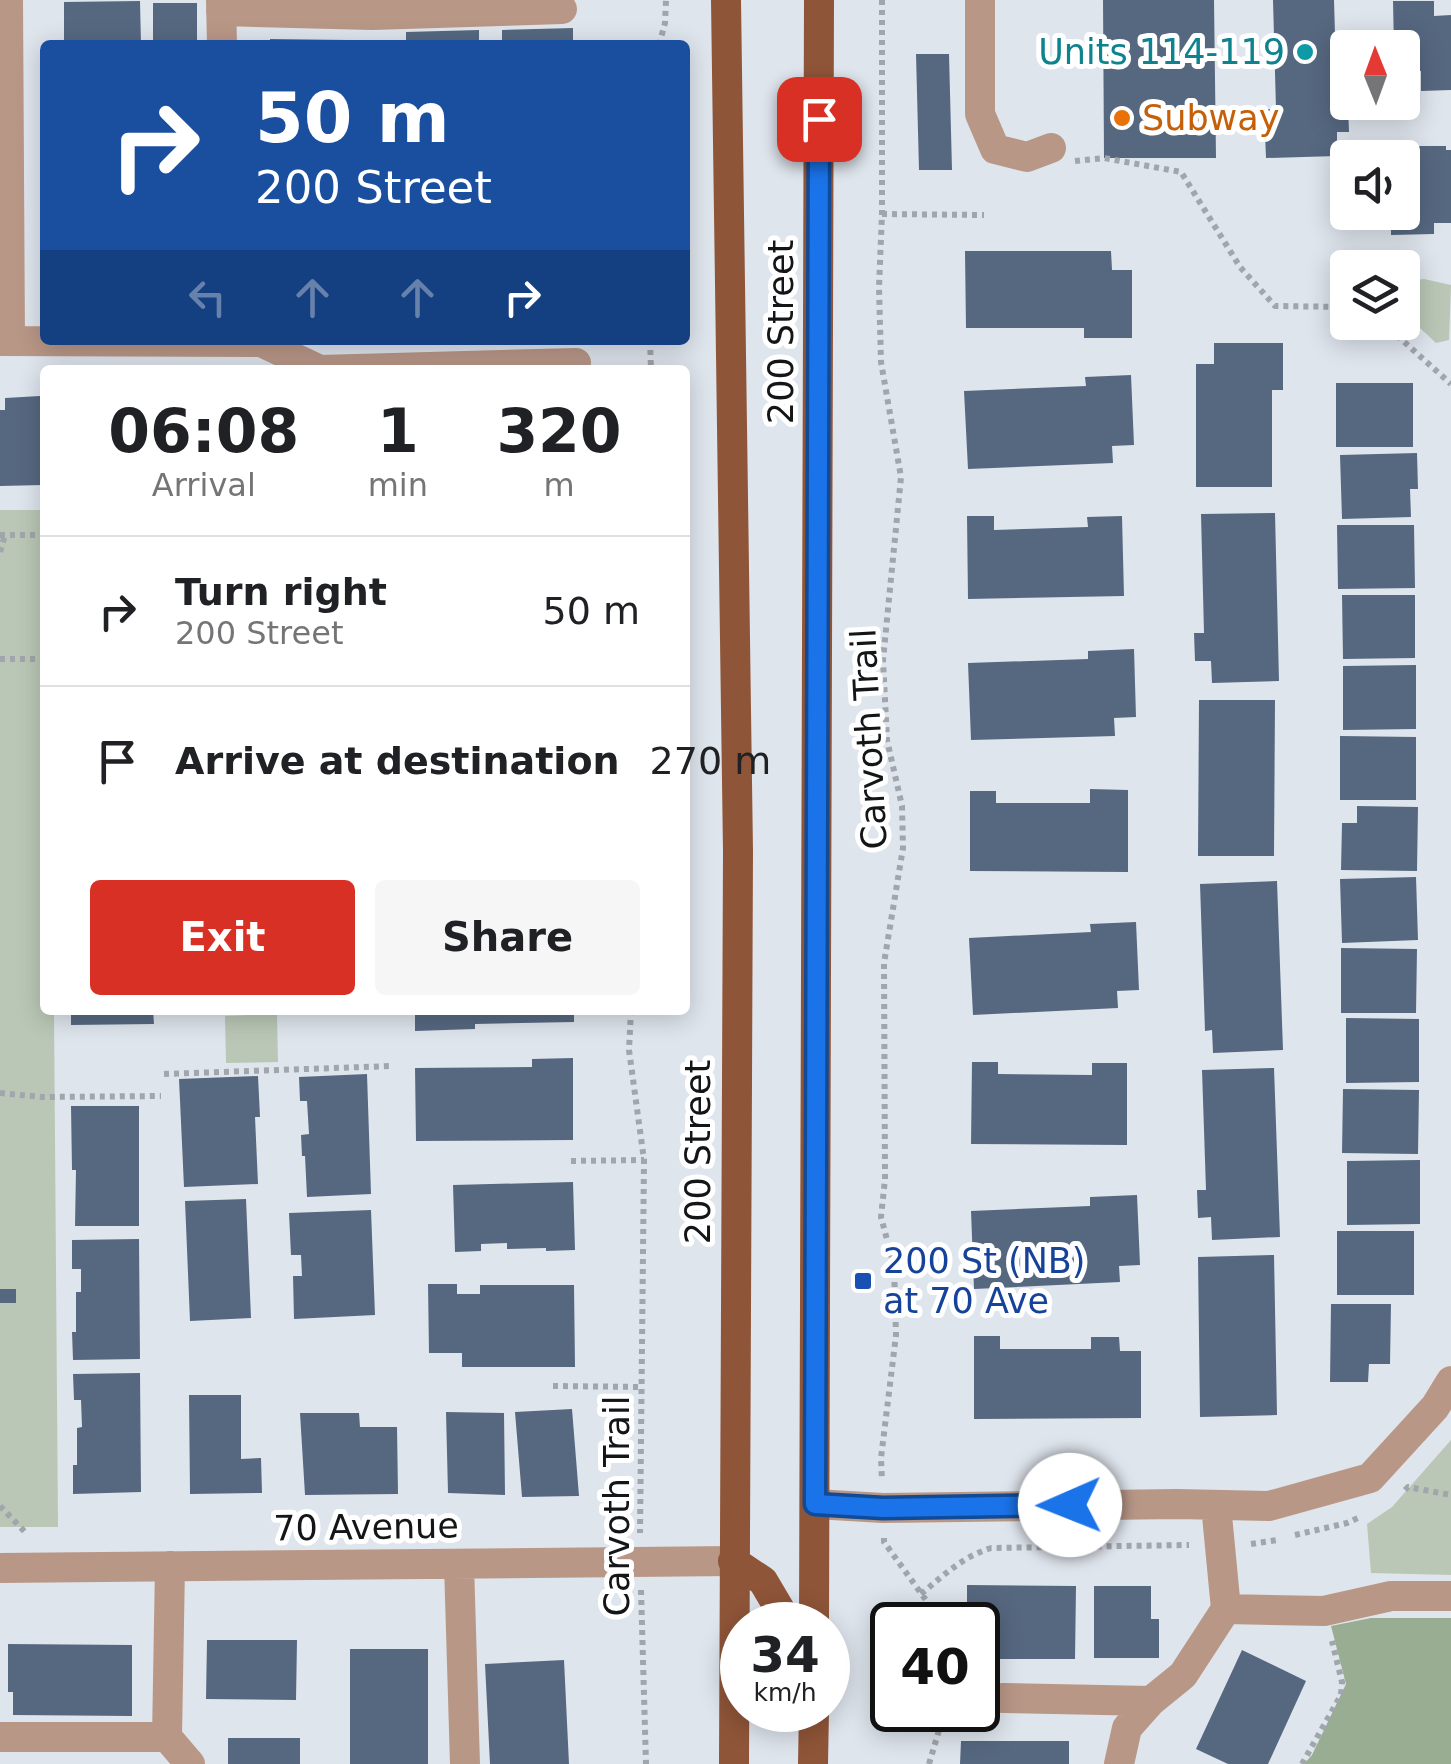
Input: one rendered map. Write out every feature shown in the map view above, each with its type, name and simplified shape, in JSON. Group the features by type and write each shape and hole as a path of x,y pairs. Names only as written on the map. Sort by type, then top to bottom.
{"main road":[{"name":"200 Street","path":"726,0 738,852 734,1764"},
{"name":"200 Street","path":"814,1602 820,0"},
{"path":"733,1561 763,1581 776,1602"},
{"path":"813,1764 814,1732"}],"street":[{"path":"8,0 5,342 40,342"},
{"path":"980,0 980,114 995,149 1026,158 1051,148"},
{"path":"222,40 221,6 372,30 562,9"},
{"path":"267,345 309,365"},
{"path":"341,365 386,354 576,362"},
{"path":"815,1504 883,1508 1269,1506 1370,1478 1434,1407 1451,1380"},
{"path":"1119,1764 1127,1728 1151,1701 1183,1676 1226,1609 1216,1505"},
{"name":"70 Avenue","path":"0,1568 733,1561"},
{"path":"459,1564 466,1764"},
{"path":"170,1566 167,1737 190,1764"},
{"path":"1226,1609 1324,1610 1391,1596 1451,1596"},
{"path":"1004,1698 1151,1701"},
{"path":"0,1737 167,1737"}],"path":[{"path":"661,40 666,0"},
{"name":"Carvoth Trail","path":"882,0 881,362 901,477 883,660 886,740 902,806 903,848 884,963 885,1179 881,1218 894,1266 896,1335 883,1432 882,1474"},
{"path":"1051,148 1078,162 1104,158 1181,172 1240,267 1275,306 1330,307"},
{"path":"882,214 984,215"},
{"path":"1402,340 1451,384"},
{"path":"0,552 2,535 40,535"},
{"path":"0,659 40,659"},
{"name":"Carvoth Trail","path":"631,1015 629,1050 644,1160 640,1562 646,1764"},
{"path":"164,1074 392,1066"},
{"path":"0,1093 42,1097 161,1096"},
{"path":"571,1162 644,1160"},
{"path":"553,1386 642,1387"},
{"path":"0,1506 26,1533"},
{"path":"884,1542 927,1602"},
{"path":"1302,1764 1340,1694 1342,1682 1324,1610"},
{"path":"929,1764 938,1732"}],"green space":[{"path":"1420,279 1451,285 1449,340 1436,343 1420,328"},
{"path":"0,510 40,510 40,1015 54,1015 58,1527 0,1527"},
{"path":"277,1015 278,1062 226,1063 225,1016"},
{"path":"1451,1440 1451,1575 1371,1573 1367,1524 1392,1507"},
{"path":"1371,1618 1451,1618 1451,1764 1304,1764 1346,1684 1331,1626"}],"building":[{"path":"1103,0 1214,0 1216,158 1104,158"},
{"name":"Units 114-119","path":"1273,0 1334,0 1330,120 1349,120 1349,132 1337,132 1337,140 1330,140 1330,156 1266,158 1264,109 1276,109"},
{"path":"140,1 141,40 64,40 64,2"},
{"path":"1393,1 1434,1 1434,16 1451,15 1451,90 1421,91 1420,30 1394,30"},
{"path":"153,3 197,3 197,40 153,40"},
{"path":"573,28 573,40 502,40 502,30"},
{"path":"479,30 479,40 406,40 406,32"},
{"path":"916,54 949,54 952,170 919,170"},
{"path":"1420,146 1446,146 1446,150 1451,150 1451,223 1434,223 1434,234 1391,235 1391,230 1420,230"},
{"path":"965,251 1111,251 1112,270 1132,270 1132,338 1084,338 1084,328 966,328"},
{"path":"1214,343 1283,343 1283,390 1272,390 1272,487 1196,487 1196,364 1214,364"},
{"path":"1131,375 1134,445 1112,446 1113,463 968,469 964,391 1086,386 1085,377"},
{"path":"1336,383 1413,383 1413,447 1336,447"},
{"path":"40,396 40,485 0,486 0,410 5,410 5,398"},
{"path":"1417,453 1418,489 1410,489 1411,517 1342,519 1340,455"},
{"path":"1275,513 1279,681 1212,683 1211,661 1195,661 1194,633 1204,633 1201,514"},
{"path":"967,516 994,516 994,530 1088,527 1087,517 1122,516 1124,596 968,599"},
{"path":"1337,525 1414,525 1415,588 1338,589"},
{"path":"1342,595 1415,595 1415,658 1343,659"},
{"path":"1134,649 1136,717 1114,718 1115,736 971,740 968,663 1088,659 1088,651"},
{"path":"1416,665 1416,729 1343,730 1343,666"},
{"path":"1199,700 1275,700 1274,856 1198,856"},
{"path":"1340,736 1416,737 1416,800 1340,800"},
{"path":"1090,789 1128,790 1128,872 970,871 970,791 996,791 996,803 1090,803"},
{"path":"1357,806 1418,807 1417,871 1341,870 1342,823 1357,823"},
{"path":"1416,877 1418,940 1342,943 1340,879"},
{"path":"1277,881 1283,1050 1213,1053 1212,1030 1205,1031 1200,884"},
{"path":"1136,922 1139,990 1117,991 1118,1008 973,1015 969,938 1091,932 1090,924"},
{"path":"1341,948 1417,949 1416,1013 1341,1013"},
{"path":"71,1015 153,1015 154,1024 71,1025"},
{"path":"415,1015 574,1015 574,1022 475,1024 475,1029 415,1031"},
{"path":"1346,1018 1419,1019 1419,1082 1346,1083"},
{"path":"573,1058 573,1140 416,1141 415,1068 532,1067 532,1059"},
{"path":"972,1062 998,1062 998,1074 1092,1075 1092,1063 1127,1063 1127,1145 971,1144"},
{"path":"1274,1068 1280,1237 1212,1240 1211,1217 1198,1218 1197,1190 1206,1190 1202,1070"},
{"path":"367,1074 371,1194 307,1197 301,1135 309,1134 307,1101 300,1101 299,1077"},
{"path":"258,1076 258,1184 184,1187 179,1079"},
{"path":"1343,1089 1419,1090 1418,1154 1342,1153"},
{"path":"71,1106 139,1106 139,1226 75,1226"},
{"path":"1420,1160 1420,1224 1347,1225 1347,1161"},
{"path":"573,1182 575,1250 507,1249 507,1243 481,1244 481,1251 455,1252 453,1185"},
{"path":"1137,1195 1140,1265 1119,1266 1120,1282 974,1289 971,1211 1090,1206 1090,1197"},
{"path":"246,1199 251,1318 190,1321 185,1201"},
{"path":"371,1210 375,1315 294,1319 293,1276 302,1276 301,1255 291,1255 289,1213"},
{"path":"1337,1231 1414,1231 1414,1295 1337,1295"},
{"path":"139,1239 140,1359 73,1360 72,1332 76,1332 76,1292 81,1292 81,1269 72,1269 72,1240"},
{"path":"1274,1255 1277,1415 1200,1417 1198,1257"},
{"path":"428,1284 457,1284 457,1294 480,1294 480,1285 574,1285 575,1367 462,1367 462,1353 429,1353"},
{"path":"0,1289 16,1289 16,1303 0,1303"},
{"path":"1331,1304 1391,1304 1390,1364 1369,1364 1368,1382 1330,1382"},
{"path":"974,1336 1000,1336 1000,1349 1091,1349 1091,1337 1119,1337 1120,1351 1141,1351 1141,1418 974,1419"},
{"path":"140,1373 141,1492 73,1494 77,1428 82,1427 81,1400 74,1400 73,1374"},
{"path":"189,1395 241,1395 241,1459 261,1458 262,1493 190,1494"},
{"path":"572,1409 579,1496 522,1497 515,1412"},
{"path":"446,1412 504,1413 505,1495 448,1493"},
{"path":"300,1413 359,1413 360,1427 397,1427 398,1494 305,1495"},
{"path":"967,1585 1076,1586 1075,1659 1000,1659 1000,1602 967,1602"},
{"path":"1094,1586 1151,1586 1151,1619 1159,1619 1159,1658 1094,1658"},
{"path":"207,1640 297,1640 296,1700 206,1699"},
{"path":"8,1644 132,1645 132,1716 13,1715 13,1692 8,1692"},
{"path":"350,1649 428,1649 428,1764 350,1764"},
{"path":"1242,1650 1306,1681 1268,1764 1228,1764 1196,1749"},
{"path":"564,1660 569,1764 490,1764 485,1664"},
{"path":"228,1738 300,1738 300,1764 228,1764"},
{"path":"961,1741 1069,1741 1069,1764 960,1764"}],"place":[{"name":"Units 114-119","path":"1305,52"},
{"name":"Subway","path":"1122,118"},
{"name":"200 St (NB) at 70 Ave","path":"863,1281"}],"route":[{"path":"819,119 815,1504 883,1508 1070,1505"}]}
